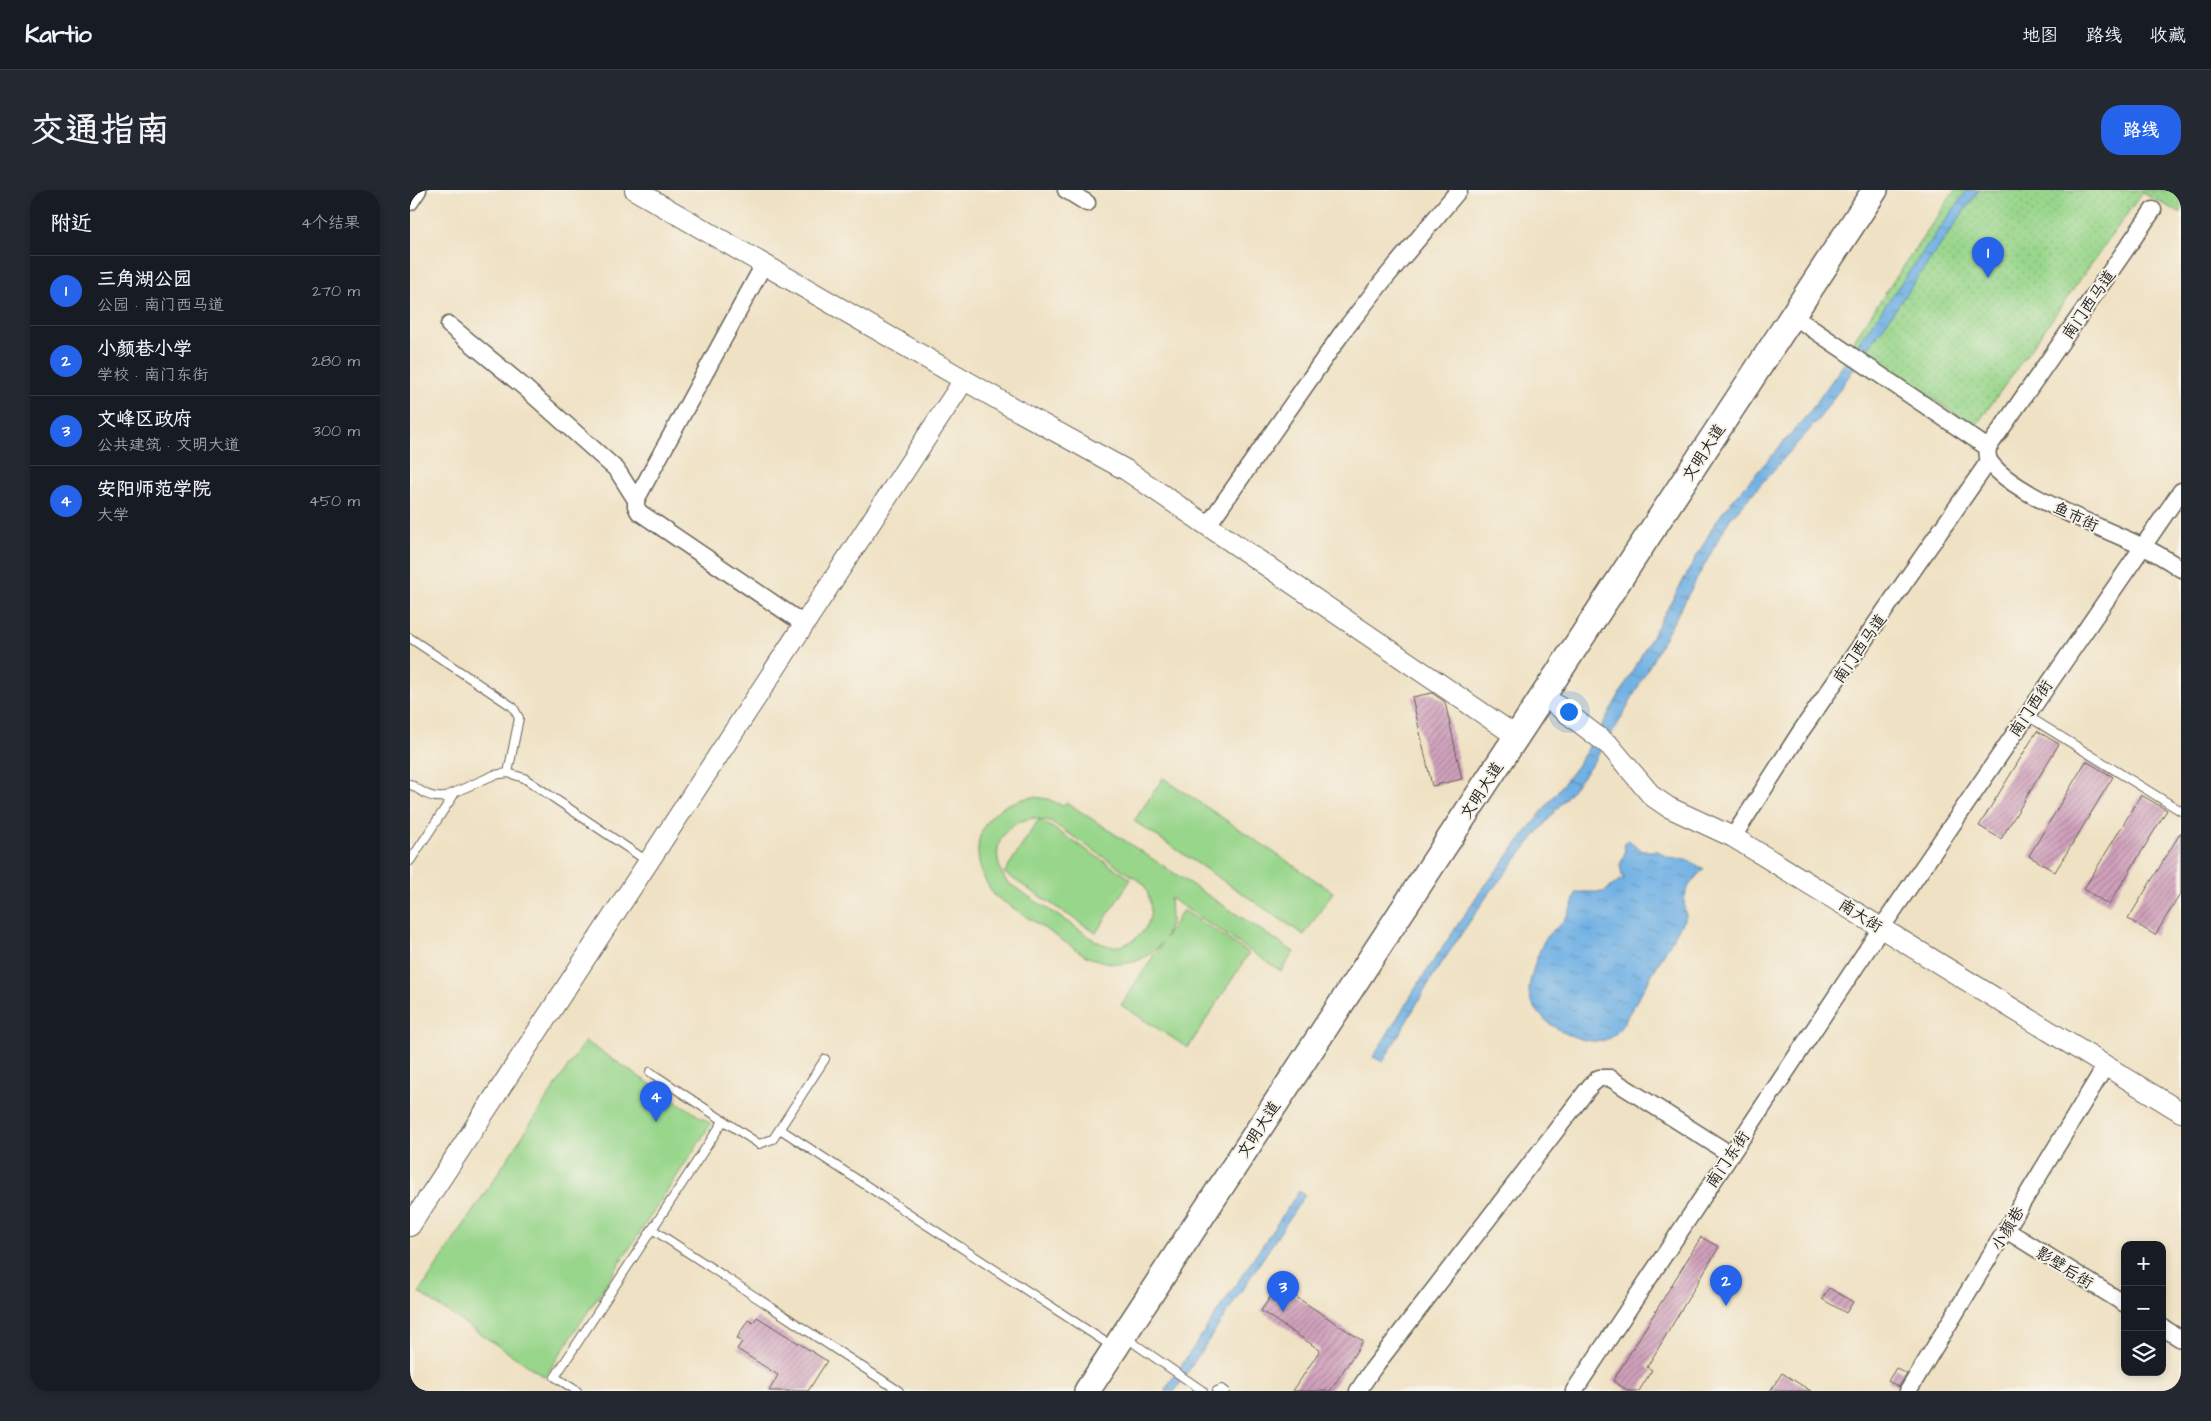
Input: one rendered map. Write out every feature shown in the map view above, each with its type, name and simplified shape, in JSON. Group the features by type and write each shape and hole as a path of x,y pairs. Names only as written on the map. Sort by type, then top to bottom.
{"main road":[{"name":"文明大道","path":"1105,1391 1125,1346 1516,736 1875,190"},
{"name":"文明大道","path":"1087,1391 1125,1346 1555,704 1892,190"}],"street":[{"path":"410,202 418,190"},
{"path":"636,190 964,380 1126,470 1208,524 1516,736"},
{"path":"1066,190 1087,203"},
{"path":"1208,524 1342,333 1459,190"},
{"name":"南门西马道","path":"1733,836 1801,731 2153,210"},
{"path":"764,264 636,500 636,506 639,512 804,624"},
{"name":"鱼市街","path":"1805,324 1864,362 1989,454 1996,469 2033,495 2142,546 2181,569"},
{"path":"449,325 524,387 617,470 636,500"},
{"path":"410,1226 964,380"},
{"name":"南门西街","path":"1882,928 2181,491"},
{"name":"南大街","path":"1555,704 1610,746 1652,796 1668,807 1733,836 2181,1112"},
{"name":"南门东街","path":"1574,1391 1882,928"},
{"name":"小颜巷","path":"1908,1391 2106,1065"},
{"path":"1358,1391 1412,1317 1591,1085 1599,1078 1610,1078 1730,1154"},
{"name":"影壁后街","path":"2006,1230 2121,1302"},
{"path":"2166,1330 2181,1339"}],"lane":[{"path":"410,638 513,707 520,718 508,773"},
{"path":"2026,715 2181,811"},
{"path":"410,784 428,796 436,798 455,793 494,775 508,773 524,778 648,862"},
{"path":"410,861 455,793"},
{"path":"650,1072 759,1144 773,1139 825,1059"},
{"path":"577,1391 555,1377 724,1120"},
{"path":"780,1128 1125,1346 1168,1367 1203,1391"},
{"path":"652,1229 899,1391"},
{"path":"1217,1391 1222,1389 1225,1391"}],"green space":[{"path":"1955,190 2181,190 2181,213 2142,193 1975,427 1851,344"},
{"path":"1163,778 1333,892 1304,935 1134,821"},
{"path":"1034,797 1048,799 1063,806 1066,802 1294,952 1281,971 1170,898 1171,921 1165,938 1183,910 1249,953 1188,1048 1121,1005 1162,943 1136,961 1118,964 1097,960 1086,956 995,896 985,880 979,863 978,848 981,833 988,820 1000,809 1015,802","holes":["1033,818 1050,821 1144,884 1151,908 1147,925 1136,938 1119,946 1109,946 1099,942 1007,882 998,861 998,851 1004,834 1021,821"]},
{"path":"1039,819 1131,879 1096,933 1004,873"},
{"path":"585,1041 711,1124 545,1377 419,1293"}],"water":[{"path":"1967,190 1979,190 1818,420 1729,520 1615,729 1588,770 1487,896 1433,976 1383,1062 1373,1057 1422,978 1477,896 1577,766 1604,722 1717,520 1809,413"},
{"path":"1628,840 1643,851 1658,851 1667,857 1686,859 1704,869 1687,890 1684,902 1686,916 1623,1024 1616,1034 1610,1038 1599,1041 1586,1040 1559,1030 1547,1022 1531,1001 1530,983 1544,941 1565,918 1572,906 1576,892 1605,892 1619,880 1623,880 1620,865 1625,852 1624,843"},
{"path":"1299,1191 1305,1195 1175,1391 1164,1391"}],"building":[{"path":"1432,693 1445,702 1462,779 1432,786 1412,697"},
{"path":"2037,731 2059,744 2001,839 1979,826"},
{"path":"2086,761 2113,777 2055,872 2029,856"},
{"path":"2141,795 2167,810 2109,905 2084,889"},
{"path":"2181,832 2181,893 2155,935 2128,919"},
{"path":"1701,1237 1719,1247 1647,1367 1652,1370 1639,1391 1629,1391 1613,1381"},
{"path":"1278,1285 1363,1341 1330,1391 1293,1391 1320,1350 1261,1311"},
{"path":"1829,1288 1853,1302 1846,1313 1822,1299"},
{"path":"757,1317 827,1361 808,1391 769,1391 778,1375 737,1349 742,1342 737,1338 748,1320 753,1323"},
{"path":"1896,1368 1907,1374 1899,1387 1888,1381"},
{"path":"1782,1373 1811,1391 1770,1391"}],"place":[{"name":"三角湖公园","path":"1988,278"},
{"name":"安阳师范学院","path":"656,1122"},
{"name":"小颜巷小学","path":"1726,1306"},
{"name":"文峰区政府","path":"1283,1312"}]}
